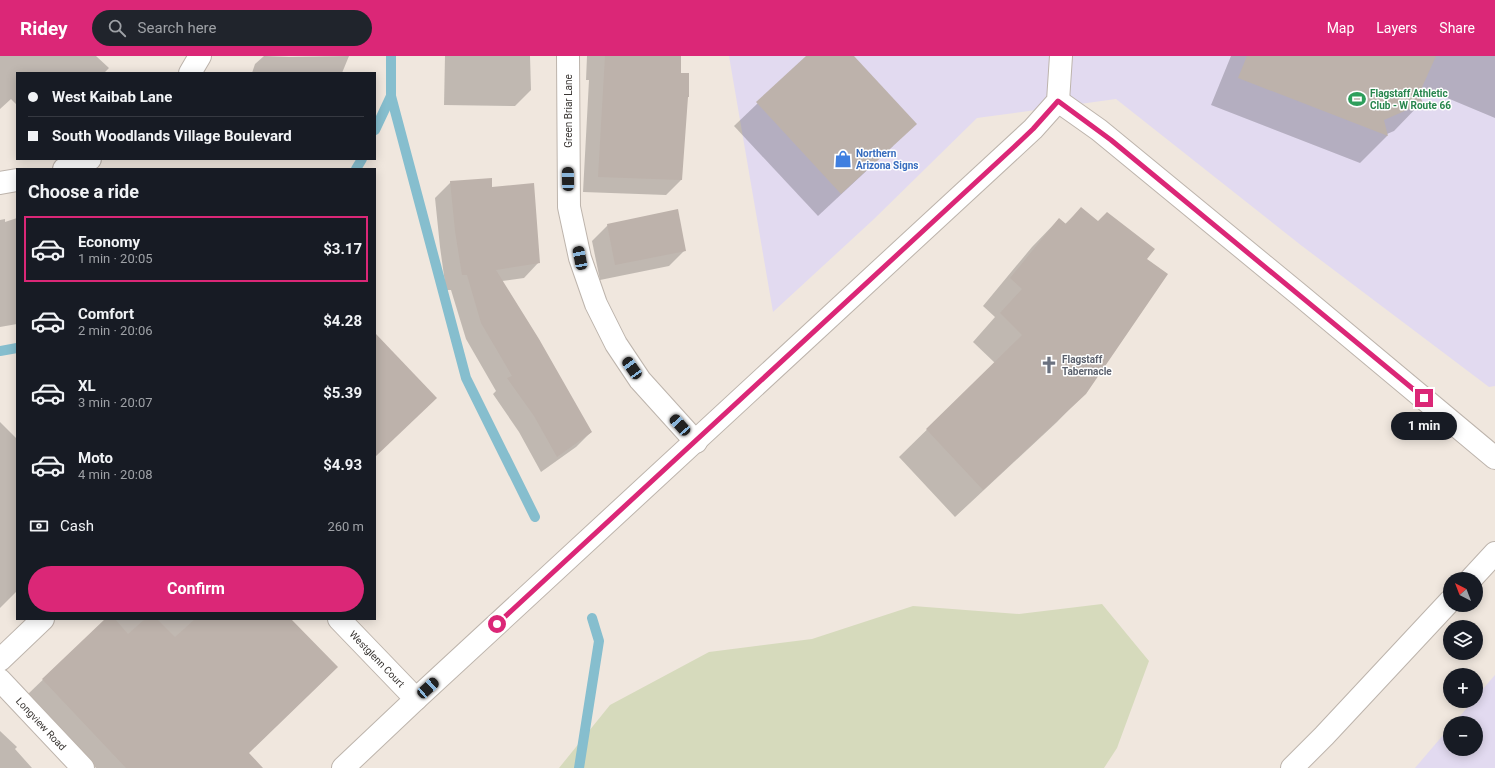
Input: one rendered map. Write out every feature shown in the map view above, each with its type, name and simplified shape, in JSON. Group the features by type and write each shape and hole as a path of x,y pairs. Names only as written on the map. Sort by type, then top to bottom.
{"street":[{"name":"Green Briar Lane","path":"568,56 569,206 580,258 596,304 616,344 640,380 696,442"},
{"path":"343,768 1033,129 1058,101 1061,56"},
{"path":"1058,101 1117,145 1495,458"},
{"path":"67,168 87,160"},
{"path":"0,183 16,180"},
{"path":"1477,572 1495,553"},
{"path":"1292,768 1324,736 1443,608"},
{"path":"0,660 42,620"},
{"name":"Westglenn Court","path":"340,620 416,699"},
{"name":"Longview Road","path":"0,680 83,768"}],"shaded area":[{"path":"729,56 1495,56 1495,386 1489,387 1302,246 1116,99 977,118 874,219 773,312"},
{"path":"1495,675 1495,768 1415,768 1443,735 1443,756 1483,756 1483,716 1460,716 1467,708 1483,708 1483,689"}],"green space":[{"path":"1102,604 1149,661 1117,748 1104,768 559,768 610,705 709,652 812,639 913,606 1019,614"}],"building":[{"path":"605,56 681,56 681,73 689,73 689,97 682,180 598,177"},
{"name":"Northern Arizona Signs","path":"806,56 854,56 917,124 841,194 756,102"},
{"name":"Flagstaff Athletic Club - W Route 66","path":"1247,56 1436,56 1419,94 1423,103 1384,120 1388,136 1238,78"},
{"path":"492,178 492,187 534,183 540,263 496,270 539,339 592,432 557,457 534,416 507,378 512,376 481,323 467,275 462,275 455,231 450,181"},
{"name":"Flagstaff Tabernacle","path":"1081,207 1098,221 1107,212 1155,249 1147,259 1168,274 1086,394 983,490 926,429 1022,335 1000,313 1022,289 1010,278 1059,218 1066,224"},
{"path":"678,209 686,251 615,265 607,224"},
{"path":"376,334 437,398 376,456"},
{"path":"104,620 116,620 128,634 144,620 158,620 175,637 194,620 292,620 338,667 249,753 263,768 126,768 42,679"}],"waterway":[{"path":"376,128 391,96 391,56"},
{"path":"391,96 466,378 535,517"},
{"path":"357,168 361,160"},
{"path":"0,351 16,348"},
{"path":"579,768 599,641 592,618"}],"place":[{"name":"Flagstaff Athletic Club - W Route 66","path":"1357,99"},
{"name":"Northern Arizona Signs","path":"843,159"},
{"name":"Flagstaff Tabernacle","path":"1049,365"}],"route":[{"path":"497,624 1014,147 1033,129 1058,101 1099,130 1424,398"}]}
